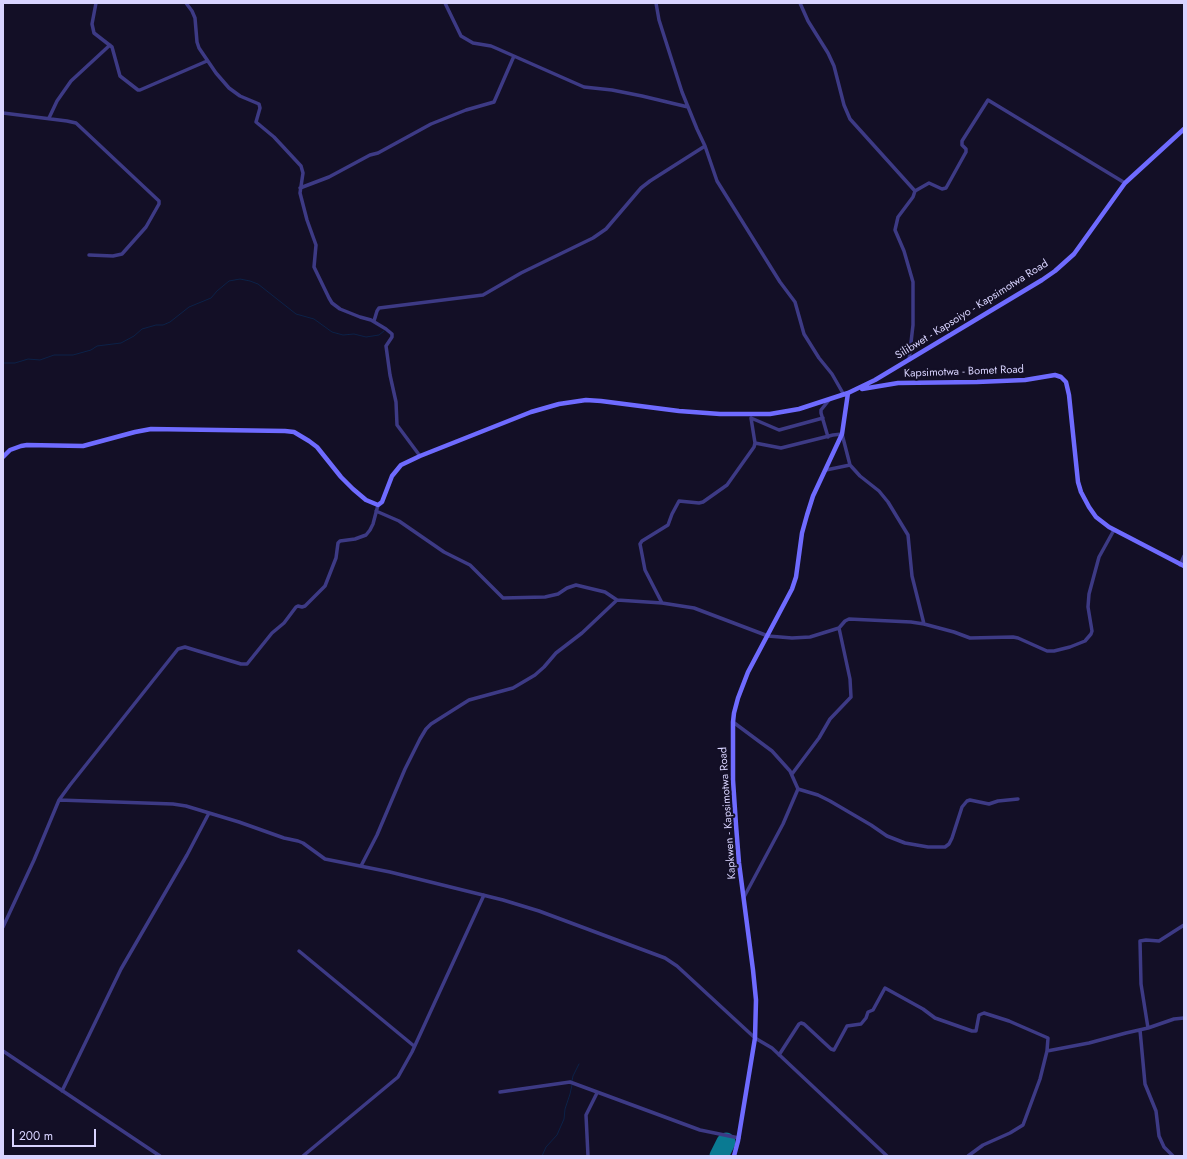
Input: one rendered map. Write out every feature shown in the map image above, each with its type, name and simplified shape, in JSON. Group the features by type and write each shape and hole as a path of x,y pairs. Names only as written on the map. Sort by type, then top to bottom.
{"street":[{"path":"96,3 92,24 93,30 97,36 110,45 120,76 138,90 146,88 207,61"},
{"path":"186,3 195,18 197,42 216,74 229,88 240,96 259,104 260,108 256,122 274,137 301,166 303,173 300,193 304,212 316,245 314,267 328,298 340,309 374,321 392,334 391,339 387,343 386,349 391,382 396,402 397,425 420,456"},
{"path":"444,3 461,36 473,44 490,46 584,87 612,90 688,107"},
{"path":"656,3 665,40 688,107 723,193 743,222 780,282 795,302 804,334 819,358 846,394"},
{"path":"800,3 808,21 828,53 834,66 844,105 850,119 916,192"},
{"path":"49,118 56,101 71,81 110,45"},
{"path":"300,188 328,177 370,155 378,153 431,124 466,110 494,102 514,56"},
{"path":"909,360 913,325 913,282 904,251 895,230 898,217 916,192 929,183 942,189 946,188 966,152 966,148 962,145 962,141 988,100 1126,183"},
{"path":"3,113 49,118 76,123 159,201 159,204 146,227 122,254 113,256 89,255"},
{"name":"Silibwet - Kapsoiyo - Kapsimotwa Road","path":"858,390 1042,280 1064,263 1078,249 1126,183 1184,129"},
{"path":"374,321 379,308 483,295 521,273 592,238 606,229 641,188 705,146"},
{"name":"Kapsimotwa - Bomet Road","path":"858,390 902,382 984,382 1025,380 1055,375 1061,377 1066,382 1069,395 1077,470 1081,492 1092,513 1100,521 1114,530 1182,565"},
{"path":"3,927 34,860 59,800 178,649 185,647 204,654 223,657 241,664 247,664 272,633 284,623 296,607 305,606 325,586 336,558 338,543 344,540 356,539 366,534 370,530 378,505 382,502 389,483 402,465 420,456 531,412 571,401 601,401 693,413 749,416 799,409 858,390"},
{"name":"Kapkwen - Kapsimotwa Road","path":"734,1156 739,1138 755,1038 756,1000 735,818 733,780 733,722 738,698 748,672 792,589 796,577 802,533 813,496 842,434 846,394"},
{"path":"828,437 821,410 829,400"},
{"path":"749,416 779,430 823,418"},
{"path":"662,603 645,570 641,542 668,525 679,501 703,502 726,485 756,443 749,416"},
{"path":"3,457 10,450 21,446 84,446 151,429 294,432 317,447 341,477 353,489 366,500 378,505"},
{"path":"756,443 781,448 832,435 842,434 850,465 857,473 879,491 888,502 908,535 912,576 924,624"},
{"path":"826,470 850,465"},
{"path":"376,511 399,521 444,552 470,565 503,598 545,597 558,594 567,588 576,585 606,592 617,600 662,603 694,608 768,636 792,638 810,637 839,628 847,620 856,619 924,624 970,638 1013,637 1050,652 1085,641 1090,637 1092,631 1088,607 1089,594 1099,557 1114,530"},
{"path":"1182,565 1184,556"},
{"path":"362,866 405,769 426,729 447,713 469,700 513,688 535,675 556,653 582,633 617,600"},
{"path":"792,774 819,738 830,719 851,697 850,679 839,628"},
{"path":"733,722 772,751 792,774 794,784 798,789 818,795 830,801 895,840 905,843 932,848 944,848 949,844 962,807 966,801 970,800 989,804 998,801 1018,799"},
{"path":"744,897 783,824 798,789"},
{"path":"59,800 180,804 239,822 284,838 298,841 325,859 390,872 484,895 539,911 645,950 673,962 755,1038 765,1043 779,1055 887,1156"},
{"path":"62,1091 121,969 187,855 209,813"},
{"path":"303,1156 395,1081 401,1073 484,895"},
{"path":"1148,1028 1141,984 1140,941 1159,941 1184,925"},
{"path":"299,950 414,1046"},
{"path":"779,1055 798,1024 801,1023 804,1024 830,1049 834,1050 847,1026 861,1024 866,1018 868,1012 874,1010 885,988 923,1009 934,1018 975,1031 977,1029 980,1014 989,1014 1009,1020 1048,1038 1047,1051 1040,1079 1023,1125 1010,1133 983,1145 968,1156"},
{"path":"1047,1051 1089,1043 1148,1028 1174,1019 1184,1018"},
{"path":"1140,1030 1144,1080 1156,1111 1159,1136 1164,1147 1172,1156"},
{"path":"3,1051 160,1156"},
{"path":"500,1092 570,1082 700,1130 739,1138"},
{"path":"588,1156 586,1115 597,1093"}],"waterway":[{"path":"3,363 15,363 28,359 40,360 54,355 73,355 91,350 97,346 121,343 134,336 142,329 156,325 163,325 170,322 189,307 211,298 229,281 240,279 258,284 296,314 314,319 332,332 343,335 354,334 366,337 379,335 384,331"},
{"path":"572,1081 579,1064"},
{"path":"542,1156 546,1147 557,1135 564,1119 565,1109 572,1085"}],"runway":[{"path":"719,1156 726,1142"}]}
